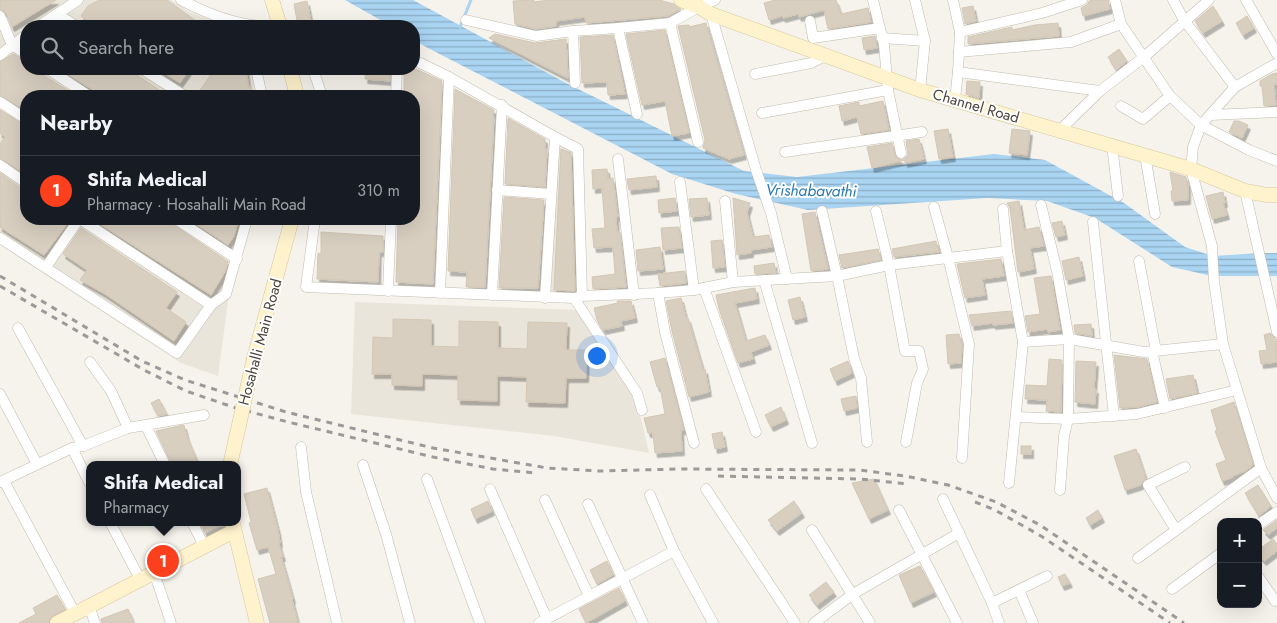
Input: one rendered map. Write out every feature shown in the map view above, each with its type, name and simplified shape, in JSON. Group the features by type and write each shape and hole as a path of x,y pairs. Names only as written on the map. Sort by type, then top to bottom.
{"street":[{"path":"48,20 78,0"},
{"path":"181,0 195,8 228,20"},
{"path":"272,0 278,20"},
{"name":"Channel Road","path":"681,0 827,55 888,84 954,99 1145,155 1191,169 1245,192 1277,195"},
{"path":"466,20 536,36 572,31 670,23 715,0"},
{"path":"873,0 881,33 901,153"},
{"path":"915,0 925,41 920,90"},
{"path":"952,0 960,32 958,72 954,99"},
{"path":"960,32 1042,13 1082,0"},
{"path":"1115,0 1122,24 1170,96 1201,125 1277,162"},
{"path":"1173,0 1184,20 1235,87"},
{"path":"1060,130 1100,92 1144,58 1184,20 1209,0"},
{"path":"1246,0 1277,54"},
{"path":"702,7 772,213 787,279"},
{"path":"57,14 66,20"},
{"path":"0,16 12,45 20,50"},
{"path":"810,21 813,38 881,33 925,41"},
{"path":"670,23 698,142"},
{"path":"959,52 1071,42 1122,24"},
{"path":"618,28 637,114"},
{"path":"572,31 575,83"},
{"path":"0,55 20,39"},
{"path":"755,74 811,63 827,55"},
{"path":"420,63 502,105 578,149 578,297 637,392 642,410"},
{"path":"1277,63 1235,87 1201,125 1193,147 1191,169 1212,246 1214,281 1223,344 1261,468 1277,498"},
{"path":"958,72 1100,92"},
{"path":"57,75 79,90"},
{"path":"152,75 175,90"},
{"path":"257,75 261,90"},
{"path":"292,75 295,90"},
{"path":"316,75 320,90"},
{"path":"396,90 397,75"},
{"path":"440,293 449,77"},
{"path":"762,113 888,84"},
{"path":"1121,106 1143,120 1170,96"},
{"path":"0,102 20,115"},
{"path":"492,295 502,105"},
{"path":"1210,115 1277,112"},
{"path":"785,152 922,132"},
{"path":"545,298 555,137"},
{"path":"1112,146 1118,196"},
{"path":"1145,155 1155,214"},
{"path":"618,159 634,294"},
{"path":"0,165 20,179"},
{"path":"680,182 699,289 756,432"},
{"path":"497,190 551,194"},
{"path":"1245,192 1277,332"},
{"path":"725,201 733,282"},
{"path":"1041,204 1058,271 1069,339 1068,419 1064,436 1060,490"},
{"path":"934,207 970,344 962,458"},
{"path":"1003,209 1007,251 1023,342 1009,483"},
{"path":"822,211 854,358 861,378 867,442"},
{"path":"876,211 889,265 905,351 919,351 923,369 917,383 906,442"},
{"path":"1092,222 1114,416"},
{"path":"46,267 76,225"},
{"path":"89,225 211,305"},
{"path":"185,225 237,259"},
{"path":"0,238 177,353 211,305 226,294 246,225"},
{"name":"Hosahalli Main Road","path":"231,461 254,358 269,310 290,225"},
{"path":"314,225 306,287 545,298 658,293 699,289 733,282 837,276 889,265 1007,251"},
{"path":"388,291 391,225"},
{"path":"1139,261 1165,408"},
{"path":"764,280 812,443"},
{"path":"658,293 665,332 694,443"},
{"path":"18,328 83,446"},
{"path":"1023,342 1069,339 1144,352 1223,344"},
{"path":"90,362 111,391 128,428"},
{"path":"1016,418 1068,419 1137,414 1236,390"},
{"path":"0,394 37,464"},
{"path":"75,613 2,482 72,448 83,446 128,428 204,415"},
{"path":"146,426 163,461"},
{"path":"301,447 306,492 337,623"},
{"path":"72,448 86,476"},
{"path":"363,466 386,534 410,623"},
{"path":"1176,530 1148,485 1185,467"},
{"path":"1138,558 1261,468"},
{"path":"427,479 480,623"},
{"path":"490,489 543,621 623,577 674,552"},
{"path":"706,489 795,623"},
{"path":"650,495 674,552 712,623"},
{"path":"943,499 992,603 999,623"},
{"path":"545,500 589,596"},
{"path":"588,504 623,577 641,622"},
{"path":"899,510 957,623"},
{"path":"1262,522 1277,512"},
{"path":"112,526 140,579"},
{"path":"194,526 204,546"},
{"path":"57,623 204,546 233,527 257,623"},
{"path":"812,530 870,623"},
{"path":"814,623 853,594 959,533"},
{"path":"1172,589 1217,556"},
{"path":"154,572 172,623"},
{"path":"992,603 1047,576"},
{"path":"1262,582 1275,601"},
{"path":"1019,590 1033,623"},
{"path":"89,606 94,623"}],"shaded area":[{"path":"0,0 171,0 191,13 210,20 20,20 20,75 253,75 254,90 20,90 20,225 242,225 233,265 218,376 181,363 0,245"},
{"path":"557,143 577,150 581,293 551,292"},
{"path":"355,302 579,310 635,393 649,453 554,436 351,414"}],"water":[{"name":"Vrishabavathi","path":"345,0 413,0 566,83 744,171 797,177 994,154 1045,160 1124,203 1185,247 1213,256 1277,253 1277,276 1212,276 1172,267 1095,218 1047,201 987,198 808,210 736,194 672,174 426,47 420,44 420,20 380,20"}],"building":[{"path":"0,0 56,0 23,20 20,20 20,22 12,27 6,13 0,9"},
{"path":"99,0 167,0 195,20 87,20 81,16 88,6"},
{"path":"534,0 534,2 548,0 659,0 674,4 681,9 668,16 586,23 585,17 556,21 556,26 536,29 515,24 513,1"},
{"path":"775,0 836,0 841,14 868,8 871,22 828,29 824,10 799,17 798,14 769,20 764,3"},
{"path":"1108,0 1110,9 1083,16 1081,8 1087,5 1089,1"},
{"path":"307,1 311,20 297,20 294,4"},
{"path":"973,6 976,21 965,24 962,8"},
{"path":"1213,6 1222,21 1203,33 1195,21"},
{"path":"1247,16 1254,28 1243,35 1236,23"},
{"path":"706,23 744,155 729,159 703,148 705,140 678,26 689,25 689,27"},
{"path":"1058,23 1059,36 968,44 968,37 1012,27 1012,30"},
{"path":"665,30 689,133 672,136 665,101 642,105 626,34"},
{"path":"495,34 535,43 566,39 568,78 489,38"},
{"path":"613,35 625,94 608,95 607,82 582,83 580,37"},
{"path":"875,36 877,48 864,50 862,38"},
{"path":"1119,49 1127,61 1116,70 1108,57"},
{"path":"13,54 20,58 20,75 43,75 67,90 20,90 20,107 0,95 0,62"},
{"path":"420,71 442,81 433,284 396,282 398,225 420,225 420,90 404,90 404,75 420,75"},
{"path":"1277,73 1277,84 1274,84 1276,105 1264,106 1260,81"},
{"path":"69,75 137,75 159,90 93,90"},
{"path":"167,75 186,75 180,83"},
{"path":"211,75 247,75 249,88 251,87 251,90 200,90"},
{"path":"365,75 390,75 390,81 365,79"},
{"path":"967,81 980,82 979,98 966,94"},
{"path":"455,89 494,110 485,287 466,287 467,272 448,271"},
{"path":"883,101 889,130 861,134 857,117 842,121 839,106 859,102 859,106"},
{"path":"0,110 20,122 20,171 0,158 0,144 5,137 0,133"},
{"path":"508,118 545,139 545,149 547,149 545,187 505,184"},
{"path":"1234,121 1248,125 1242,138 1229,132"},
{"path":"948,129 953,157 939,159 934,131"},
{"path":"1012,129 1030,131 1027,155 1009,153"},
{"path":"919,139 924,159 905,163 905,160 872,168 867,147 892,143 896,157 902,160 908,155 906,141"},
{"path":"561,149 571,153 575,291 554,290"},
{"path":"607,169 608,179 613,178 618,217 616,217 617,232 620,232 626,287 593,289 592,277 615,274 613,247 594,248 592,229 605,228 602,188 593,189 592,170"},
{"path":"1170,172 1186,177 1188,200 1172,201 1171,191 1173,191"},
{"path":"0,173 20,188 20,225 66,225 44,255 0,227"},
{"path":"656,176 657,187 629,190 627,179"},
{"path":"1223,192 1225,203 1223,203 1227,215 1212,219 1206,196"},
{"path":"504,197 544,200 538,288 499,288"},
{"path":"675,198 677,211 659,213 658,200"},
{"path":"707,198 709,215 691,217 689,199"},
{"path":"733,198 750,203 747,213 753,237 769,235 772,247 751,250 751,253 737,255"},
{"path":"1019,201 1024,230 1039,227 1044,246 1030,248 1034,269 1018,272 1010,208 1007,203"},
{"path":"815,212 828,269 811,271 802,214"},
{"path":"1062,221 1065,235 1056,237 1052,223"},
{"path":"101,225 174,225 228,262 225,272 211,295"},
{"path":"198,225 237,225 234,236 228,245"},
{"path":"679,227 682,248 663,250 661,228"},
{"path":"81,228 177,292 166,308 186,322 174,341 105,294 80,280 87,270 63,254"},
{"path":"321,232 383,236 383,252 379,252 378,282 317,279 318,253 321,254"},
{"path":"722,240 725,267 713,268 711,241"},
{"path":"936,241 939,252 894,257 892,249"},
{"path":"660,247 663,269 638,271 636,250"},
{"path":"878,249 881,260 842,268 839,255"},
{"path":"1079,257 1083,276 1066,280 1062,261"},
{"path":"1001,259 1004,276 982,279 985,295 965,298 957,264"},
{"path":"774,263 776,273 755,274 754,266"},
{"path":"685,271 686,283 660,286 658,274"},
{"path":"1051,276 1060,330 1048,332 1047,329 1028,332 1025,316 1040,314 1034,278"},
{"path":"755,288 757,299 735,303 746,341 765,335 769,345 751,352 753,359 738,363 716,295"},
{"path":"800,297 805,317 793,320 788,300"},
{"path":"681,298 703,370 705,369 709,392 689,397 666,301"},
{"path":"617,301 631,301 635,318 621,321 622,326 603,330 597,320 594,308 618,303"},
{"path":"1011,311 1013,323 993,325 993,323 972,326 969,315"},
{"path":"393,319 431,320 431,346 459,347 459,321 498,322 498,348 527,349 528,322 567,323 566,350 587,350 586,378 566,378 565,403 526,402 527,377 497,376 497,401 458,400 458,375 422,374 422,386 392,385 392,374 372,374 373,337 393,338"},
{"path":"1091,324 1092,336 1075,333 1074,325"},
{"path":"1270,333 1276,339 1277,362 1261,364 1259,351 1267,350 1264,335"},
{"path":"959,334 962,345 961,363 948,364 946,335"},
{"path":"1114,355 1147,359 1157,402 1138,407 1120,408"},
{"path":"665,358 684,430 681,430 682,451 655,453 653,433 648,433 644,418 665,414 660,387 657,387 650,362"},
{"path":"1049,359 1062,360 1061,412 1046,411 1047,400 1025,399 1026,385 1047,386"},
{"path":"848,361 852,373 835,381 830,369"},
{"path":"1076,361 1096,362 1095,404 1075,402"},
{"path":"1193,375 1197,393 1170,399 1166,379"},
{"path":"856,396 857,408 844,411 841,399"},
{"path":"159,399 167,414 158,416 151,403"},
{"path":"1234,402 1253,465 1234,477 1222,481 1216,464 1226,460 1215,431 1217,430 1211,410"},
{"path":"781,407 786,420 771,427 765,415"},
{"path":"184,425 197,461 170,461 156,431"},
{"path":"722,432 725,447 715,449 712,434"},
{"path":"1021,446 1031,446 1031,454 1021,454"},
{"path":"1136,449 1146,479 1141,485 1125,490 1114,456"},
{"path":"874,479 888,510 869,519 852,483"},
{"path":"1258,485 1271,506 1259,516 1245,493"},
{"path":"267,488 278,530 279,544 283,557 281,557 298,623 270,623 258,579 276,574 268,547 257,550 249,523 251,522 244,494"},
{"path":"488,501 492,511 475,519 471,509"},
{"path":"794,501 802,513 777,531 768,520"},
{"path":"1098,510 1102,518 1090,525 1086,518"},
{"path":"1277,520 1277,528 1268,535 1263,530"},
{"path":"202,526 220,526 205,533"},
{"path":"1273,539 1277,544 1277,551 1264,561 1262,559 1262,547"},
{"path":"607,561 613,575 597,584 590,570"},
{"path":"920,566 934,592 911,603 899,575"},
{"path":"1065,574 1070,583 1062,586 1058,577"},
{"path":"826,582 834,592 817,605 809,595"},
{"path":"619,588 625,601 586,623 579,609"},
{"path":"57,595 65,609 53,616 48,623 19,623 36,614 33,608"},
{"path":"128,609 134,623 102,623 101,619"}],"waterway":[{"path":"460,27 471,0"}],"railway":[{"path":"0,276 142,361 185,380 286,412 433,448 547,468 599,471 680,469 859,470 905,476 948,485 996,502 1040,525 1184,623"},
{"path":"0,286 144,370 186,391 236,408 288,422 433,457 493,469 536,473"},
{"path":"718,476 860,479 908,484"},
{"path":"975,502 995,510 1041,536 1170,623"}],"place":[{"name":"Shifa Medical","path":"163,561"}]}
